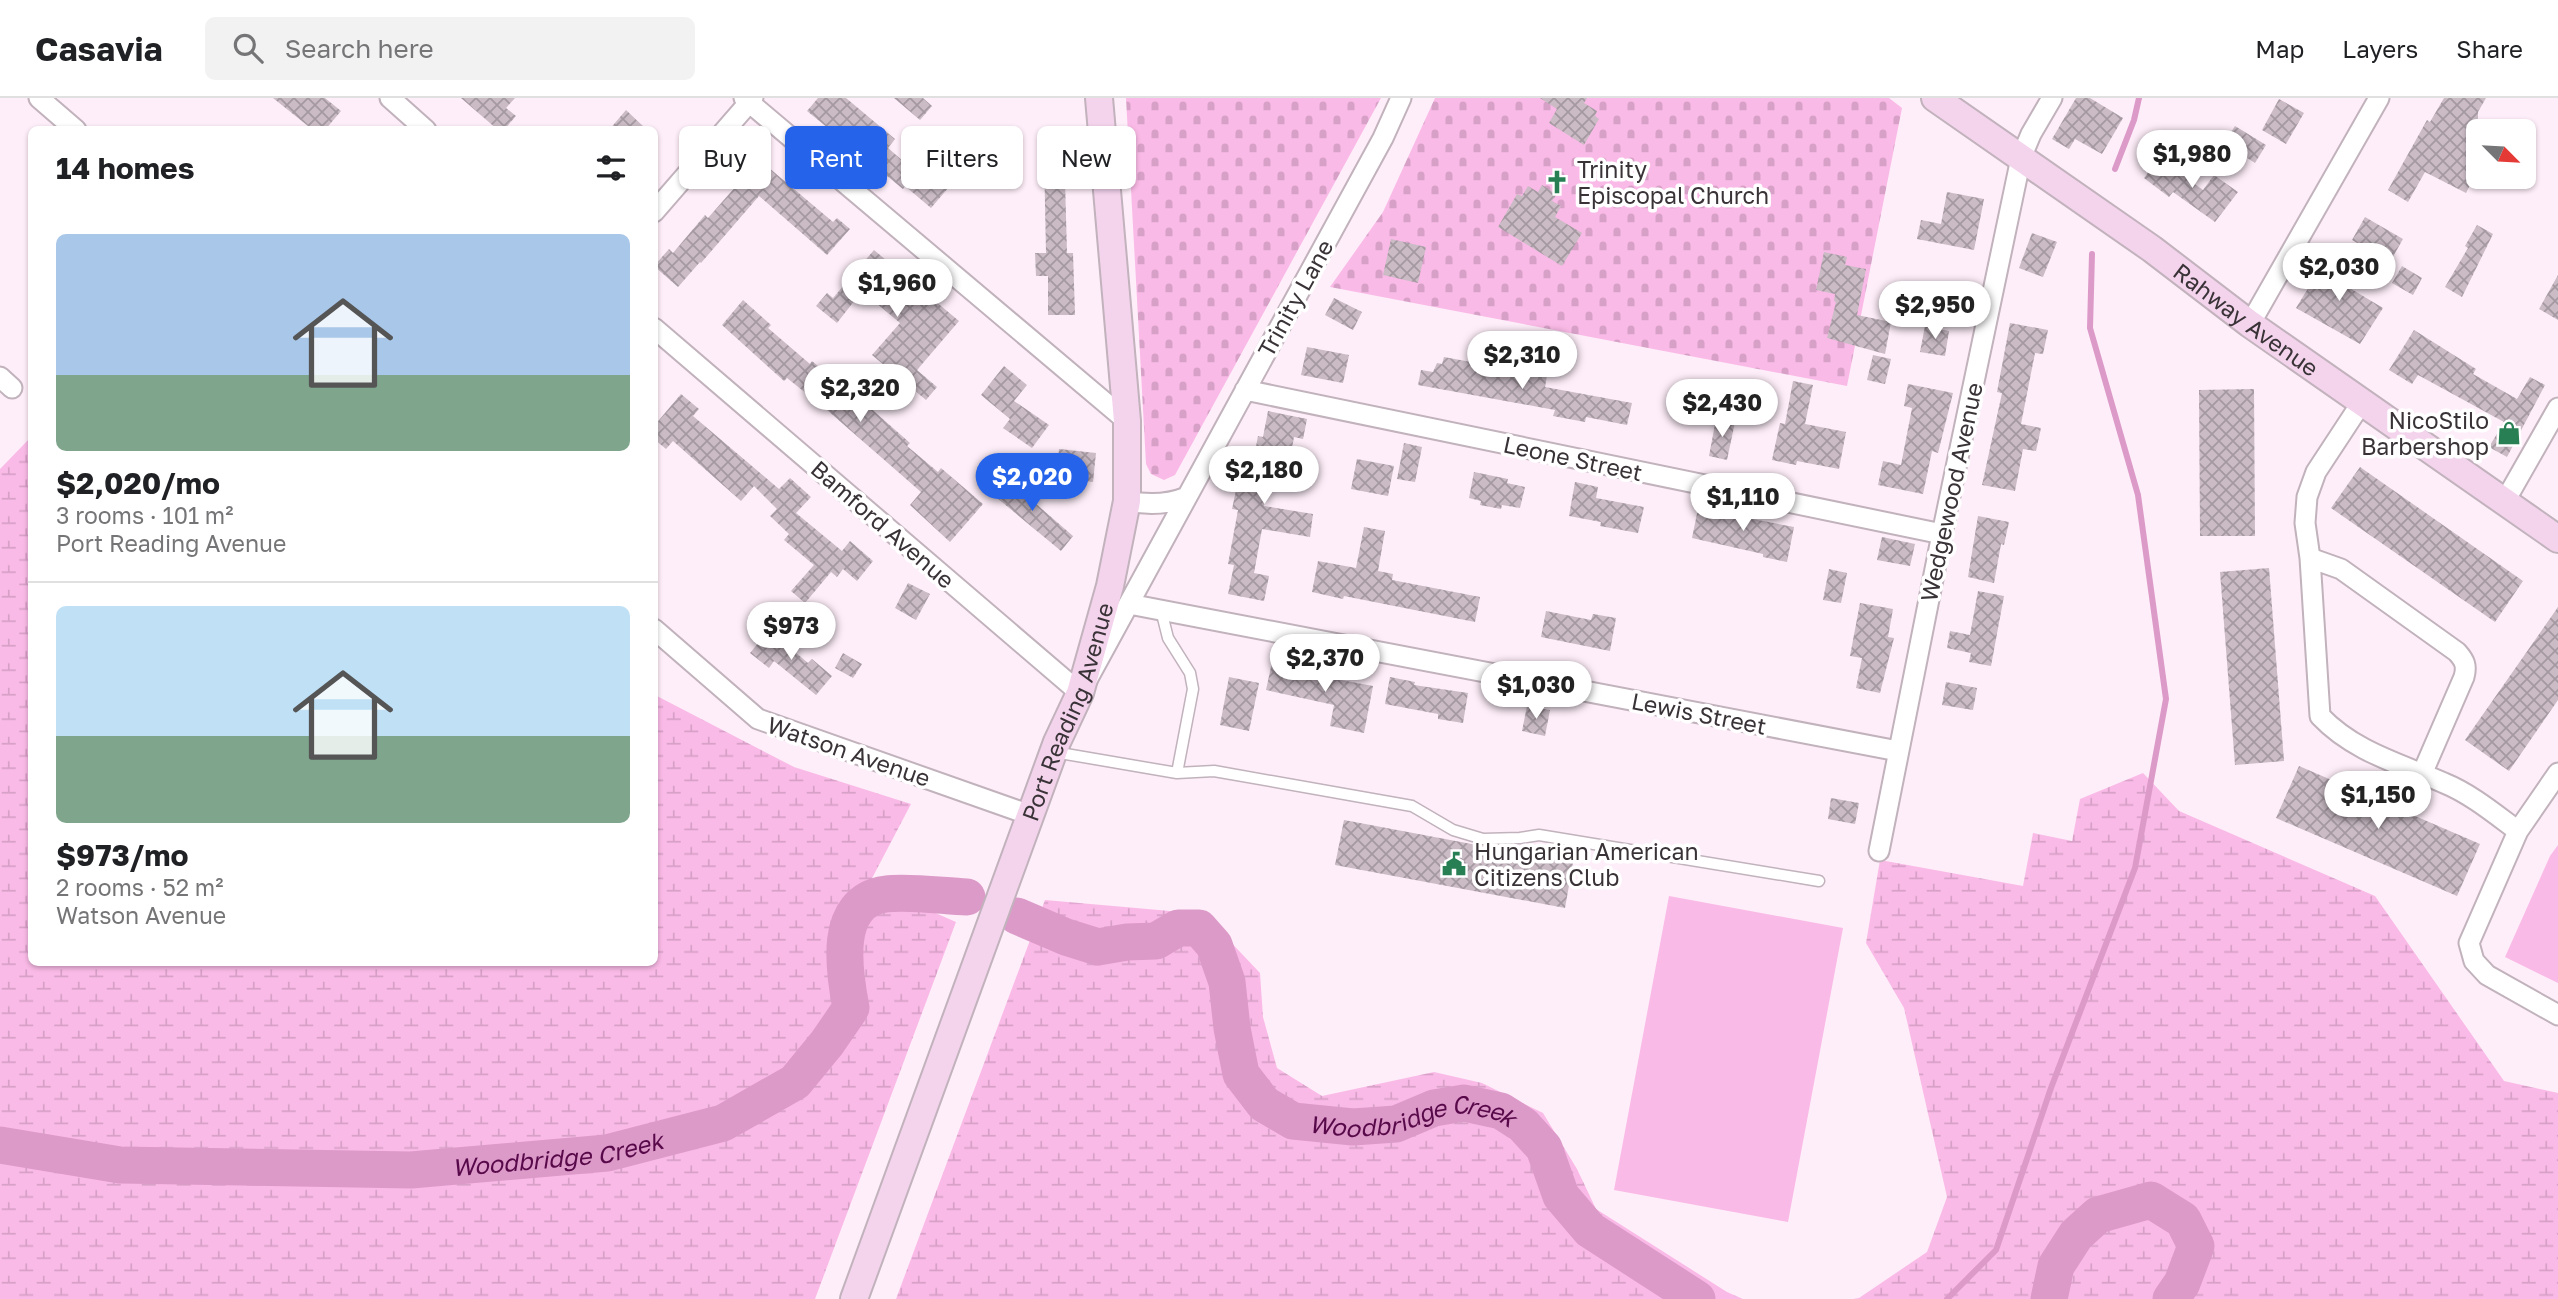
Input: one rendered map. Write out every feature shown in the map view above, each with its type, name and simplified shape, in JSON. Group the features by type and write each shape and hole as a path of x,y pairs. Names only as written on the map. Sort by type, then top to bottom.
{"main road":[{"name":"Port Reading Avenue","path":"854,1299 1053,752 1080,693 1110,586 1127,501 1127,421 1099,98"},
{"name":"Rahway Avenue","path":"1935,98 2152,249 2250,324 2558,538"}],"street":[{"path":"39,98 71,126"},
{"path":"390,98 422,126"},
{"name":"Trinity Lane","path":"1080,693 1382,138 1401,98"},
{"name":"Wedgewood Avenue","path":"1879,851 2021,158 2031,134 2052,98"},
{"path":"2250,324 2379,98"},
{"path":"658,207 749,99 1127,421"},
{"name":"Bamford Avenue","path":"658,331 1080,693"},
{"name":"Leone Street","path":"1245,390 1942,534"},
{"path":"2362,401 2311,484 2305,510 2311,558 2320,716 2337,734 2394,764 2446,784 2481,803 2518,831"},
{"path":"2505,501 2558,408"},
{"path":"1127,501 1165,503 1187,497"},
{"path":"2311,558 2341,569 2457,652 2464,660 2464,677 2422,775"},
{"name":"Lewis Street","path":"1129,604 1898,751"},
{"name":"Watson Avenue","path":"658,632 758,719 1030,815"},
{"path":"2558,773 2518,831 2469,943 2474,961 2487,975 2513,992 2558,1014"}],"lane":[{"path":"1161,610 1168,638 1190,673 1193,689 1177,773"},
{"path":"1053,752 1177,773 1214,771 1412,806 1453,830 1483,839 1539,835 1819,881"}],"green space":[{"path":"1126,98 1381,98 1175,475 1164,480 1151,474 1146,464 1131,189 1136,189 1136,126 1128,126"},
{"path":"1435,98 1889,98 1902,108 1847,386 1330,287 1383,212"},
{"path":"28,440 28,966 658,966 658,697 794,767 911,804 869,884 956,922 815,1299 0,1299 0,469"},
{"path":"2143,773 2179,811 2375,896 2504,1081 2558,1093 2558,1299 1853,1299 1859,1298 1927,1252 1947,1197 1904,1008 1866,943 1880,860 2023,886 2033,833 2072,841 2080,799"},
{"path":"2558,845 2558,983 2505,957 2550,856"},
{"path":"1669,896 1843,928 1788,1222 1614,1190"},
{"path":"1045,900 1204,914 1260,973 1263,1017 1277,1068 1322,1096 1434,1072 1482,1083 1543,1113 1577,1169 1596,1209 1727,1292 1743,1299 896,1299"}],"building":[{"path":"273,98 325,98 341,111 328,126 308,126"},
{"path":"461,98 515,98 506,108 516,116 507,126 493,126"},
{"path":"818,98 846,98 879,126 825,126 807,111"},
{"path":"894,98 923,98 932,106 920,120"},
{"path":"1540,98 1587,98 1584,103 1597,111 1595,116 1599,119 1584,145 1549,123 1557,109"},
{"path":"2076,98 2090,98 2123,118 2102,154 2075,139 2069,149 2052,139"},
{"path":"2444,98 2486,98 2478,112 2478,119 2466,119 2466,193 2425,172 2408,202 2388,190 2427,120 2430,122"},
{"path":"2279,99 2304,113 2286,144 2262,130"},
{"path":"626,110 643,126 612,126"},
{"path":"2235,126 2266,145 2255,163 2224,143"},
{"path":"887,132 895,139 888,148 901,159 901,187 887,176"},
{"path":"2159,158 2203,190 2214,175 2238,192 2215,222 2173,192 2169,197 2144,178"},
{"path":"771,170 785,181 785,189 794,189 833,222 837,218 850,229 827,255 759,196 678,287 658,270 658,261 669,249 673,253 705,215 708,218 733,189 771,189"},
{"name":"Trinity Episcopal Church","path":"1542,185 1557,194 1552,201 1561,206 1555,217 1582,233 1562,266 1498,227 1517,194 1522,196 1528,186 1538,192"},
{"path":"909,189 947,189 931,208"},
{"path":"1045,189 1065,189 1067,253 1073,253 1075,315 1048,315 1048,276 1036,276 1035,253 1046,253"},
{"path":"1947,192 1984,199 1974,250 1917,239 1921,220 1941,224"},
{"path":"2365,217 2403,239 2390,262 2352,240"},
{"path":"2477,225 2493,234 2462,297 2445,287 2468,248 2465,246"},
{"path":"2032,233 2057,242 2043,277 2019,268"},
{"path":"1391,239 1426,247 1418,283 1383,275"},
{"path":"874,250 959,321 917,370 937,387 926,400 872,355 900,323 862,291 837,323 816,306 827,293 833,298"},
{"path":"1824,252 1847,257 1845,265 1866,269 1857,315 1891,322 1885,354 1827,338 1836,302 1835,294 1816,290"},
{"path":"2329,254 2347,266 2338,281 2383,308 2360,344 2296,308"},
{"path":"2402,266 2422,278 2413,295 2392,283"},
{"path":"2558,275 2558,320 2539,309"},
{"path":"1334,298 1362,312 1353,330 1325,315"},
{"path":"743,300 771,325 768,328 810,364 812,361 856,399 858,397 910,443 907,446 938,472 941,468 983,504 950,542 910,505 921,492 827,410 787,378 784,381 722,325"},
{"path":"2010,323 2048,330 2043,354 2035,353 2021,424 2041,428 2036,451 2023,449 2015,491 1982,485 2002,393 1997,392"},
{"path":"1925,326 1949,331 1945,356 1920,352"},
{"path":"2414,330 2476,369 2473,374 2517,399 2530,377 2545,385 2507,457 2489,447 2504,422 2418,375 2412,384 2389,370"},
{"path":"1307,347 1349,355 1343,383 1301,375"},
{"path":"1873,355 1891,359 1885,384 1867,380"},
{"path":"1444,357 1547,376 1545,387 1632,403 1627,425 1586,417 1585,422 1553,416 1555,410 1418,385 1421,370 1433,372 1437,363 1442,364"},
{"path":"1004,366 1027,385 1014,401 1049,425 1032,448 1003,428 1010,419 981,395"},
{"path":"1793,381 1813,385 1805,424 1846,432 1839,469 1797,461 1796,465 1772,460 1780,423 1785,424"},
{"path":"1908,384 1953,393 1938,453 1932,451 1923,494 1878,485 1883,461 1901,465 1912,408 1904,406"},
{"path":"2254,389 2255,536 2200,536 2199,390"},
{"path":"681,394 699,409 693,416 779,489 790,478 811,497 796,513 842,551 850,541 873,561 857,581 843,569 837,577 831,572 805,603 791,591 814,565 784,540 789,534 770,516 777,509 754,486 741,501 673,441 666,449 658,442 658,421"},
{"path":"1268,411 1307,419 1303,439 1294,437 1289,464 1273,461 1264,506 1313,514 1310,537 1262,529 1254,573 1269,576 1264,601 1228,594 1234,565 1228,564 1238,510 1232,509 1238,481 1249,483 1258,436 1263,437"},
{"path":"1716,419 1735,422 1727,460 1709,456"},
{"path":"1404,443 1422,447 1415,482 1397,479"},
{"path":"1059,449 1096,453 1093,482 1056,478"},
{"path":"1357,459 1394,466 1388,496 1351,489"},
{"path":"2360,467 2523,581 2495,622 2331,508"},
{"path":"1474,472 1508,479 1507,483 1525,487 1520,508 1502,505 1501,509 1480,505 1481,501 1469,498"},
{"path":"1004,476 1073,536 1061,551 991,493"},
{"path":"1575,482 1598,487 1596,498 1644,507 1638,533 1600,526 1601,522 1569,516"},
{"path":"1699,504 1718,508 1717,512 1794,527 1787,562 1692,538"},
{"path":"1978,516 2009,522 2004,545 2001,544 1994,583 1968,577"},
{"path":"1364,527 1385,531 1378,571 1393,574 1392,580 1480,597 1475,622 1312,592 1318,561 1356,568"},
{"path":"1882,537 1915,544 1910,566 1877,560"},
{"path":"2269,568 2284,761 2235,765 2220,572"},
{"path":"1829,569 1847,573 1841,603 1823,600"},
{"path":"908,583 930,594 916,620 895,608"},
{"path":"1978,591 2004,596 1991,666 1969,662 1971,653 1947,648 1950,631 1970,635"},
{"path":"1860,603 1893,609 1888,637 1894,638 1880,693 1856,688 1862,658 1850,656"},
{"path":"2558,607 2558,700 2509,771 2465,740"},
{"path":"1546,611 1591,620 1593,614 1616,618 1610,651 1541,637"},
{"path":"769,630 808,663 812,659 832,676 816,695 774,661 769,668 750,653"},
{"path":"843,653 862,664 853,678 835,668"},
{"path":"1272,662 1326,673 1325,677 1373,686 1364,733 1330,726 1334,705 1266,690"},
{"path":"1229,677 1259,683 1249,731 1220,725"},
{"path":"1390,677 1415,682 1414,685 1468,693 1463,723 1438,719 1438,714 1385,704"},
{"path":"1946,682 1977,688 1973,710 1942,705"},
{"path":"1527,706 1550,710 1545,736 1522,731"},
{"path":"2299,766 2480,844 2457,896 2276,818"},
{"path":"1831,798 1859,803 1855,824 1828,819"},
{"name":"Hungarian American Citizens Club","path":"1344,820 1573,863 1565,908 1335,865"}],"waterway":[{"path":"2115,169 2134,120 2139,98"},
{"path":"1947,1299 1996,1250 2051,1088 2135,868 2166,699 2138,495 2090,328 2092,254"},
{"name":"Woodbridge Creek","path":"0,1145 120,1165 411,1170 607,1153 723,1123 795,1082 851,1008 846,976 846,940 849,923 857,910 869,899 895,893 967,897"},
{"name":"Woodbridge Creek","path":"1017,916 1098,947 1156,941 1178,928 1199,928 1214,945 1227,982 1241,1074 1264,1104 1293,1121 1353,1127 1396,1124 1434,1108 1464,1103 1501,1111 1523,1125 1544,1148 1561,1196 1590,1230 1697,1299"},
{"name":"Woodbridge Creek","path":"2049,1299 2056,1266 2076,1235 2098,1215 2151,1200 2183,1220 2196,1246 2182,1283 2171,1299"}],"place":[{"name":"Trinity Episcopal Church","path":"1557,182"},
{"name":"NicoStilo Barbershop","path":"2509,433"},
{"name":"Hungarian American Citizens Club","path":"1454,864"}]}
